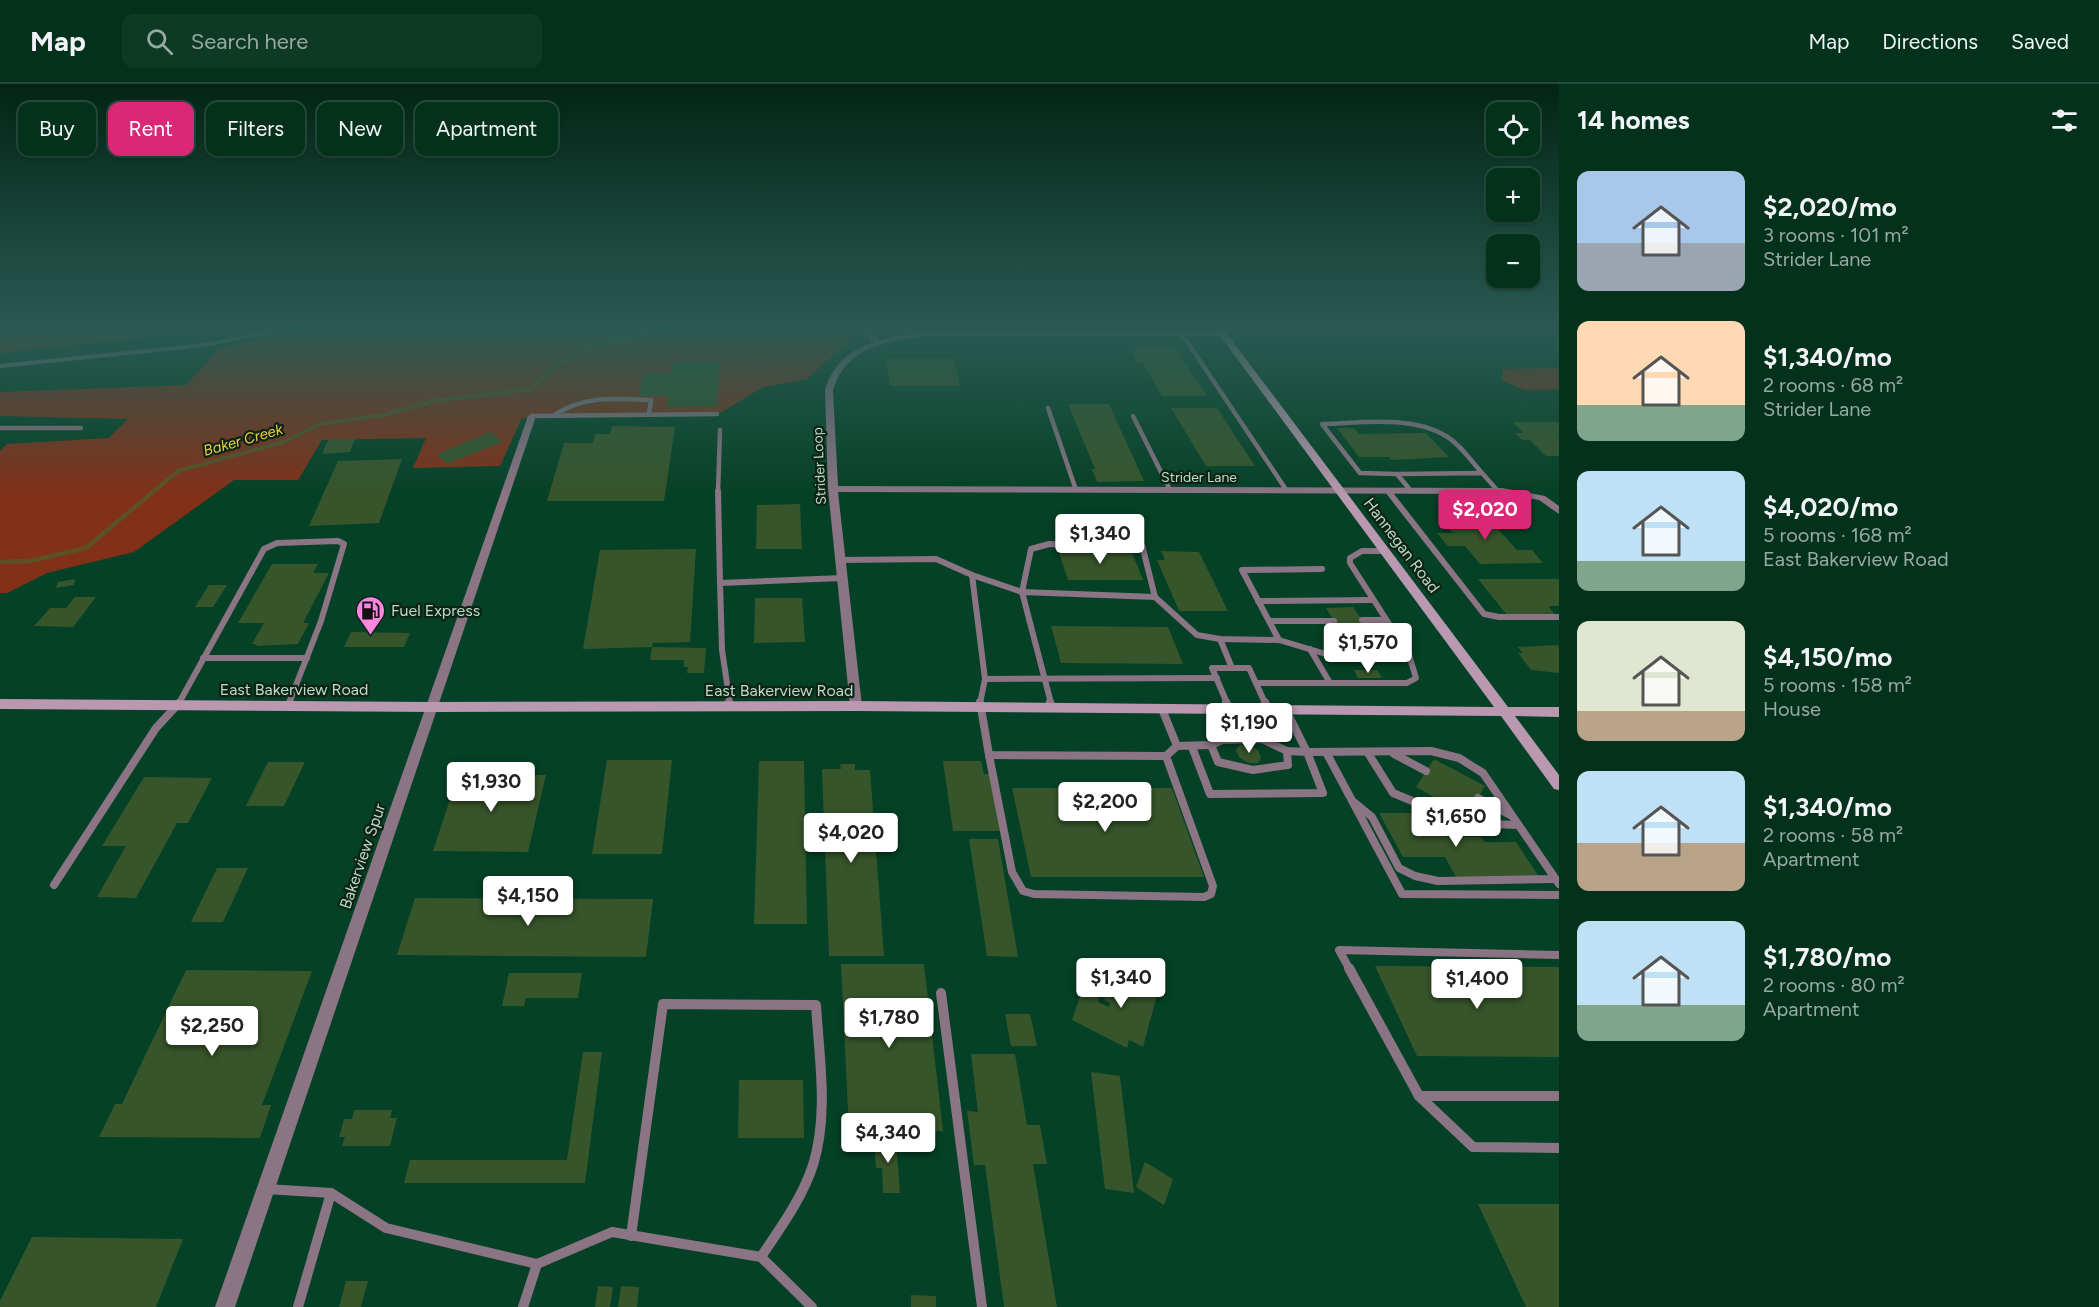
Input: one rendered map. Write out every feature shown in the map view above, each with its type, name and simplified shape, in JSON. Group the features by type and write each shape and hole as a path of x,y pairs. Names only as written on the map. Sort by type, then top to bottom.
{"main road":[{"name":"Hannegan Road","path":"1260,383 1559,785"},
{"name":"East Bakerview Road","path":"0,704 433,707 856,706 1559,712"}],"street":[{"name":"Strider Loop","path":"831,383 833,489 856,706"},
{"name":"Bakerview Spur","path":"225,1307 532,416"},
{"name":"Strider Lane","path":"833,489 1498,491 1531,494 1551,503 1559,511"}],"lane":[{"path":"1215,383 1287,490"},
{"path":"556,414 566,406 587,399 651,400 649,414"},
{"path":"1048,408 1076,490"},
{"path":"532,416 717,414"},
{"path":"1133,416 1170,490"},
{"path":"1482,473 1360,473 1322,424 1407,424 1445,435 1455,443 1482,473 1498,491"},
{"path":"0,428 81,428"},
{"path":"720,430 717,512 720,519 722,650 730,706"},
{"path":"1397,474 1411,491"},
{"path":"1388,491 1484,614 1491,617 1559,617"},
{"path":"54,885 156,728 178,705 264,549 277,543 338,540 344,543 321,621 288,706"},
{"path":"1052,708 1022,592 1031,549 1049,543 1142,545 1155,597 1197,635 1220,639 1279,640 1329,655 1409,655"},
{"path":"1256,683 1407,683 1416,678 1409,655 1351,570 1350,558 1362,551 1386,551"},
{"path":"840,560 936,559 972,575 1022,592 1155,597"},
{"path":"1279,640 1242,570 1322,569"},
{"path":"972,575 985,679 979,707 1012,872 1023,891 1034,894 1204,897 1211,894 1213,886 1166,756"},
{"path":"720,582 842,578"},
{"path":"1258,601 1372,600"},
{"path":"1362,620 1386,620"},
{"path":"1269,621 1334,621"},
{"path":"1220,639 1233,668"},
{"path":"1310,650 1330,683"},
{"path":"203,658 307,658"},
{"path":"1230,710 1212,668 1249,668 1269,711"},
{"path":"985,679 1217,678"},
{"path":"1162,709 1177,746"},
{"path":"1192,747 1210,794 1323,794 1307,752 1286,711"},
{"path":"989,754 1166,756 1177,746 1211,746 1222,740 1262,739 1287,751 1445,753 1470,762 1483,773 1510,816 1557,882"},
{"path":"1211,746 1218,762 1235,769 1288,765 1287,751"},
{"path":"1326,752 1402,894 1559,895"},
{"path":"1368,753 1393,793 1465,823 1518,825"},
{"path":"1391,753 1426,771"},
{"path":"1478,798 1510,816"},
{"path":"1351,799 1372,817 1399,868 1414,876 1438,881 1557,882"},
{"path":"1559,955 1339,950 1419,1096 1473,1147 1559,1148"},
{"path":"941,993 981,1307"},
{"path":"631,1236 663,1004 816,1005 819,1139 813,1166 797,1198 761,1257"},
{"path":"1419,1096 1559,1096"},
{"path":"266,1189 331,1193 386,1228 537,1264 612,1232 761,1257 812,1307"},
{"path":"298,1307 331,1193"},
{"path":"523,1307 537,1264"}],"shaded area":[{"path":"188,383 785,383 763,387 722,412 522,418 500,466 413,468 426,438 322,440 298,480 234,480 134,552 47,573 7,593 0,593 0,451 7,444 109,438 128,419 0,416 0,392 186,385"},
{"path":"1507,383 1559,383 1559,389 1525,390"}],"building":[{"path":"640,383 719,383 717,406 667,407 668,396 640,396 641,388 638,388"},
{"path":"890,383 959,383 960,386 890,386"},
{"path":"1154,383 1199,383 1207,396 1162,396"},
{"path":"1068,404 1109,404 1144,481 1097,482 1092,469 1095,469"},
{"path":"1171,408 1217,408 1255,466 1206,466"},
{"path":"1513,422 1559,422 1559,456 1546,456 1530,440 1522,440 1515,433 1524,433"},
{"path":"612,426 675,427 664,501 547,501 564,443 593,443 595,434 610,434"},
{"path":"1337,428 1354,428 1359,434 1426,433 1449,457 1391,460 1389,457 1359,457"},
{"path":"491,432 502,442 447,464 437,454"},
{"path":"355,438 350,452 322,454 328,440"},
{"path":"402,459 379,523 309,526 338,461"},
{"path":"800,504 802,549 756,549 757,505"},
{"path":"1486,516 1517,550 1532,550 1543,563 1480,564 1465,546 1448,546 1437,533 1453,533 1440,517"},
{"path":"696,549 690,642 653,643 652,647 583,649 600,550"},
{"path":"1058,550 1131,550 1143,580 1068,580"},
{"path":"1161,551 1199,552 1228,611 1179,611 1157,560 1165,560"},
{"path":"272,564 318,564 313,573 329,573 303,623 309,623 298,644 256,646 257,644 252,644 264,623 238,623"},
{"path":"75,579 74,585 56,588 58,582"},
{"path":"1478,579 1559,579 1559,606 1548,606 1555,614 1506,614"},
{"path":"209,585 227,585 213,607 195,607"},
{"path":"75,597 96,597 73,627 34,626 50,608 66,608"},
{"path":"755,598 802,598 805,642 754,643"},
{"path":"1353,607 1376,641 1347,641 1326,608"},
{"path":"1051,626 1168,627 1183,664 1061,663"},
{"path":"351,632 410,633 404,647 344,647"},
{"path":"1557,645 1559,647 1559,673 1531,670 1518,653 1523,653 1518,647"},
{"path":"652,647 706,648 704,673 687,673 688,667 684,667 684,660 650,660"},
{"path":"1354,670 1377,670 1382,678 1358,678"},
{"path":"1240,745 1249,745 1258,750 1261,758 1258,763 1248,763 1239,757 1236,750"},
{"path":"1434,759 1485,786 1467,816 1416,787"},
{"path":"607,760 672,760 662,854 592,854"},
{"path":"759,761 804,761 807,924 754,924"},
{"path":"943,761 981,761 984,774 991,774 1002,831 953,831"},
{"path":"268,762 305,762 284,806 246,806"},
{"path":"840,764 855,764 855,770 870,770 884,956 829,956 822,769 841,769"},
{"path":"458,774 546,775 528,852 433,851"},
{"path":"144,777 212,778 188,823 177,823 136,898 97,897 126,846 102,846"},
{"path":"1012,788 1172,788 1204,877 1031,877"},
{"path":"1379,813 1422,813 1437,821 1446,837 1481,837 1485,842 1516,842 1539,877 1456,877 1445,857 1403,857"},
{"path":"969,839 998,839 1018,957 987,956"},
{"path":"217,868 248,868 223,922 191,922"},
{"path":"415,898 653,899 646,957 397,955"},
{"path":"841,964 924,964 943,1131 849,1131"},
{"path":"1121,965 1160,984 1143,1047 1129,1040 1127,1048 1072,1020 1082,990 1099,998 1098,1002 1109,1007 1110,1003 1104,1000 1108,989 1113,991"},
{"path":"1375,966 1559,967 1559,1057 1417,1056"},
{"path":"186,970 312,971 262,1105 271,1105 260,1138 99,1137 115,1104 122,1104"},
{"path":"509,973 582,973 578,998 526,998 524,1006 502,1006"},
{"path":"1005,1014 1030,1014 1037,1046 1011,1046"},
{"path":"583,1052 602,1052 585,1183 404,1183 410,1160 567,1160"},
{"path":"971,1054 1015,1054 1027,1125 1040,1125 1047,1164 1033,1164 1057,1307 1004,1307 985,1165 974,1165 967,1111 978,1112"},
{"path":"1091,1072 1120,1076 1134,1193 1105,1189"},
{"path":"739,1080 803,1080 804,1138 738,1138"},
{"path":"354,1110 392,1110 390,1118 397,1118 390,1146 342,1146 345,1137 339,1137 344,1119 352,1119"},
{"path":"874,1139 896,1139 900,1193 883,1193 882,1168 876,1168"},
{"path":"1145,1162 1173,1179 1164,1205 1136,1187"},
{"path":"1478,1204 1559,1204 1559,1307 1526,1307"},
{"path":"32,1237 183,1239 156,1307 0,1307 0,1301"},
{"path":"346,1281 368,1281 361,1307 339,1307"},
{"path":"598,1286 613,1287 610,1307 595,1307"},
{"path":"621,1286 639,1287 637,1307 618,1307"},
{"path":"911,1295 936,1296 936,1307 911,1307"}],"waterway":[{"name":"Baker Creek","path":"152,493 178,471 283,442 320,424 383,415 433,401 530,389 537,383"},
{"name":"Baker Creek","path":"0,562 30,561 86,548 154,491"}],"place":[{"name":"Fuel Express","path":"370,636"}]}
